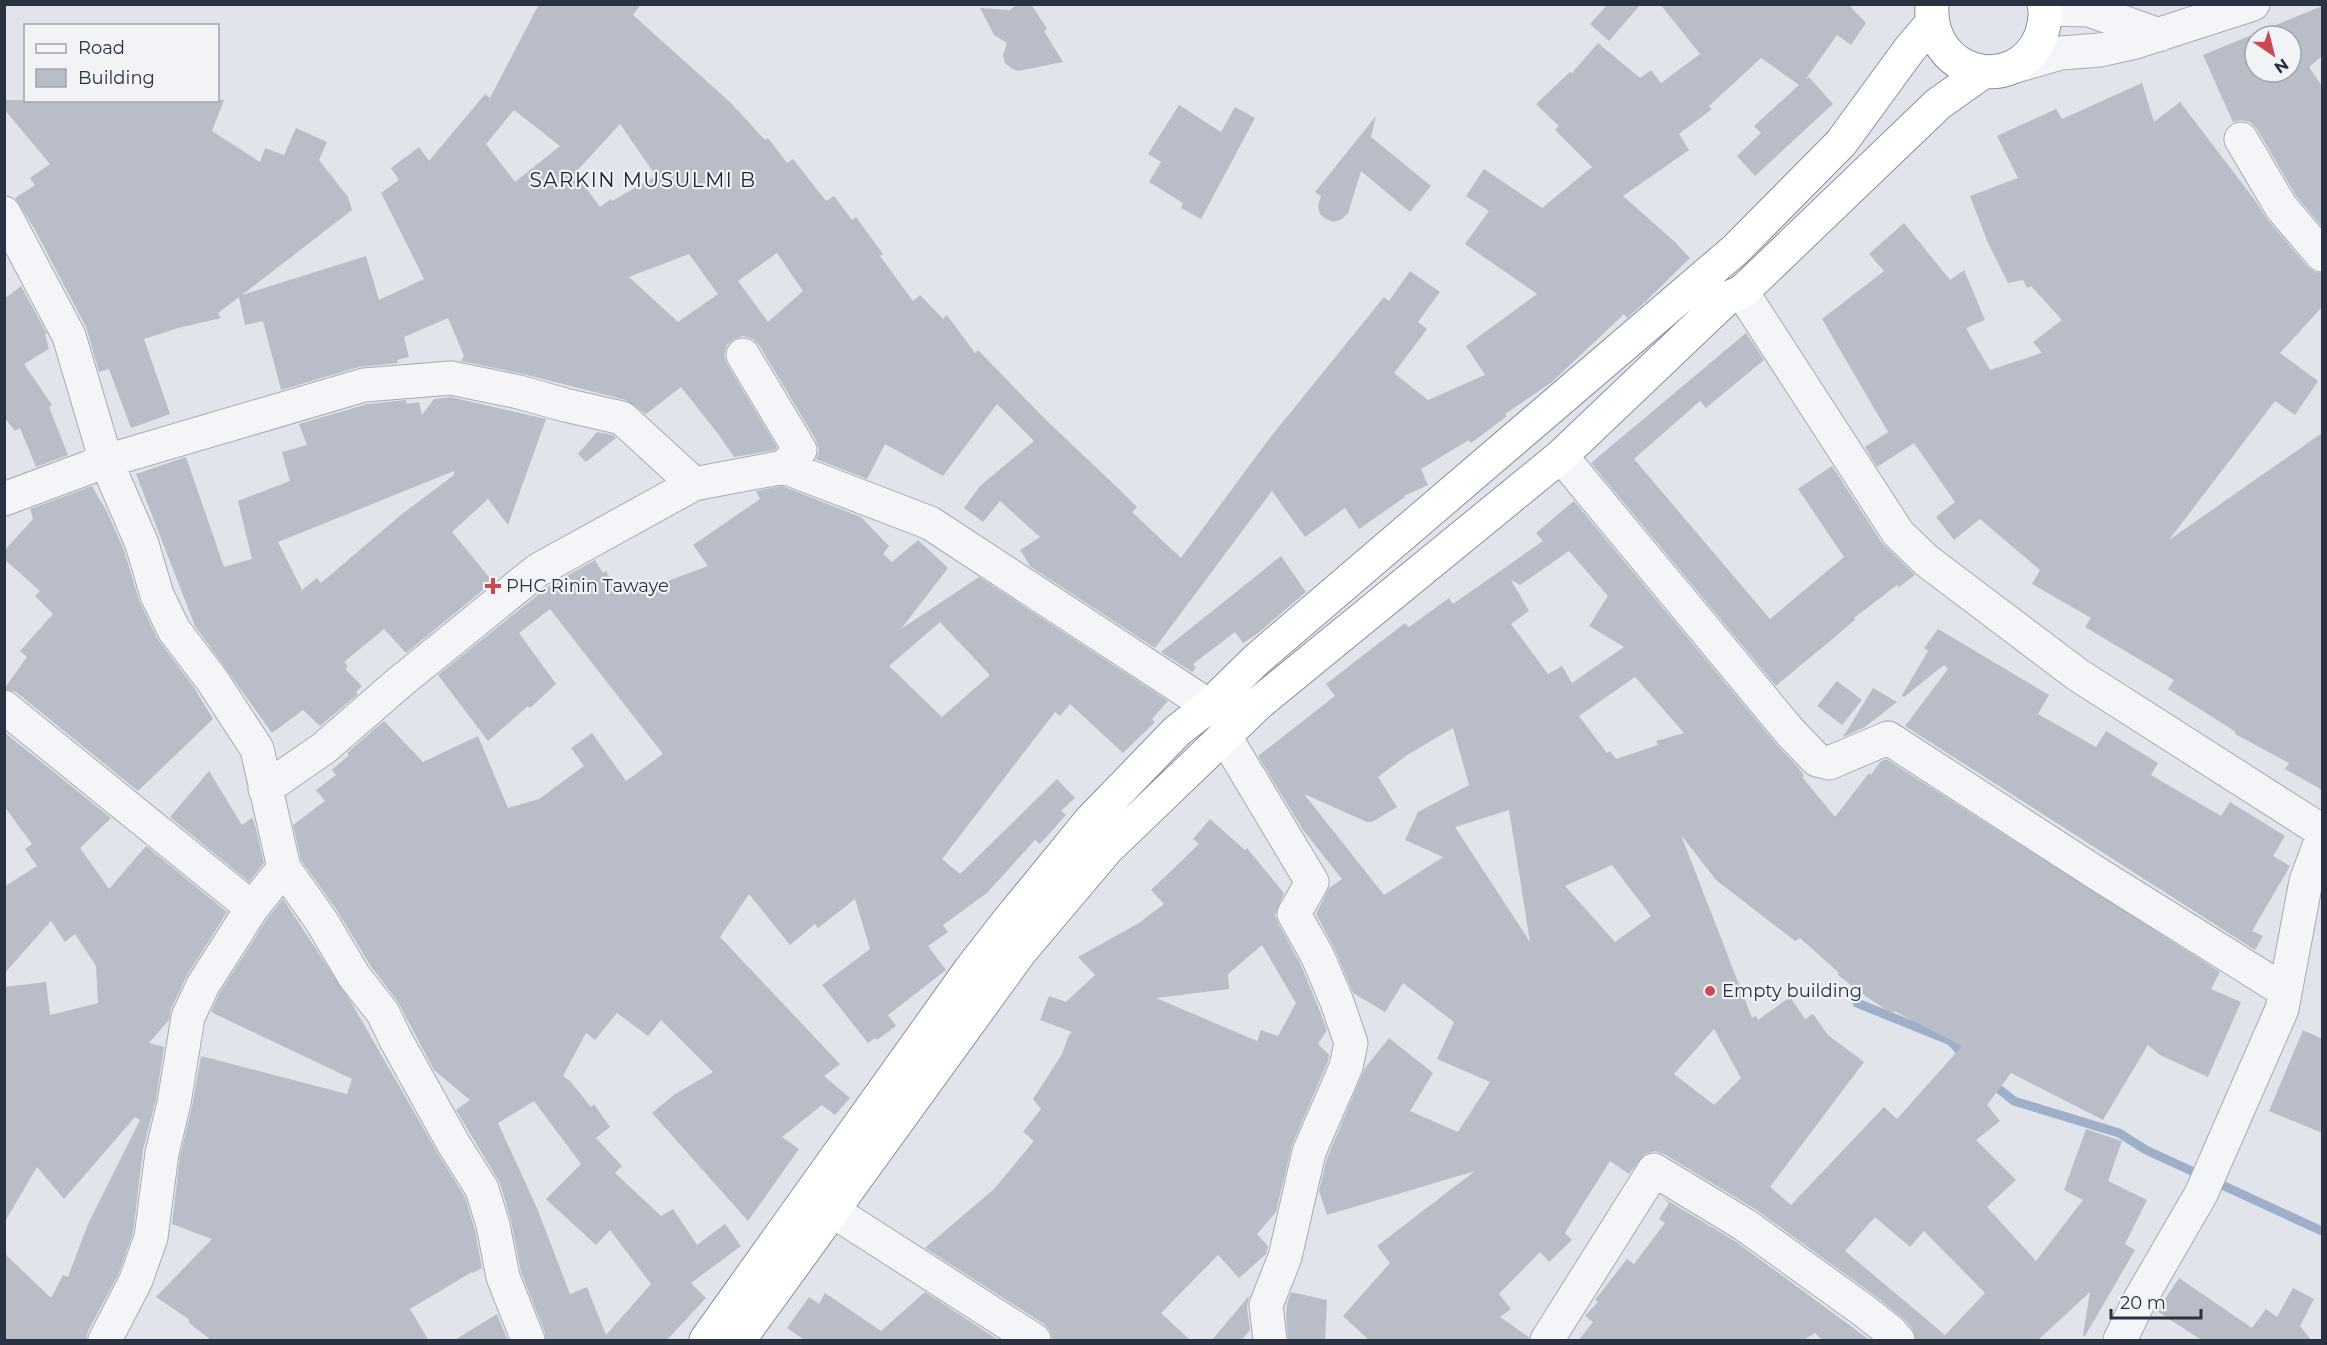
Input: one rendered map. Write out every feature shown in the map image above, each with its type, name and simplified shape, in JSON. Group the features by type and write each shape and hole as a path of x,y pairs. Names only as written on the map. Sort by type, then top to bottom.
{"highway":[{"path":"740,1341 1020,952 1107,849 1259,703 1561,456 1727,298 1742,292 1938,104 1996,70 2025,59 2037,45 2044,28 2045,7"},
{"path":"1932,14 1938,42 1949,57 1965,67 1996,70"},
{"path":"706,1341 970,970 1090,821 1177,731 1209,706 1274,645 1735,250 1841,143 1909,50 1932,14"}],"street":[{"path":"1996,70 2061,52 2100,50 2159,35 2253,4"},
{"path":"2045,7 2089,10 2159,35"},
{"path":"2241,139 2281,207 2322,255"},
{"path":"4,213 69,336 106,461 142,544 157,595 174,630 212,680 257,749 284,868 322,922 354,976 383,1013 453,1143 482,1189 493,1225 503,1276 528,1341"},
{"path":"1742,292 1892,525 1927,561 2079,675 2322,831"},
{"path":"743,355 801,450 784,467"},
{"path":"4,499 106,461 364,385 451,378 519,392 622,418 694,484"},
{"path":"1561,456 1790,732 1817,760 1829,763 1888,738 2286,992"},
{"path":"266,789 324,748 400,682 538,570 694,484 784,467 930,523 1209,706"},
{"path":"4,707 252,908"},
{"path":"1224,735 1312,882 1294,914 1318,957 1351,1043 1342,1078 1309,1152 1285,1257 1266,1305 1270,1341"},
{"path":"2120,1341 2139,1301 2201,1194 2282,1009 2306,881 2322,837"},
{"path":"105,1341 136,1280 151,1237 162,1153 174,1103 188,1017 203,985 252,908 284,868"},
{"path":"1547,1341 1654,1170 1745,1225 1863,1310 1898,1341"},
{"path":"833,1211 1034,1341"}],"building":[{"path":"539,4 641,4 633,15 731,103 765,140 768,138 787,163 793,159 826,201 834,196 852,220 856,217 883,254 880,256 913,301 920,295 943,319 947,315 975,353 978,350 1045,419 1121,491 1137,507 1132,512 1181,558 1269,439 1384,297 1389,301 1410,271 1440,292 1418,322 1427,329 1394,373 1428,400 1485,375 1466,346 1537,294 1465,244 1489,211 1466,196 1484,169 1542,208 1592,167 1555,130 1559,126 1536,104 1570,72 1572,73 1598,43 1640,78 1651,70 1661,83 1700,54 1660,4 1848,4 1866,23 1851,45 1837,35 1805,80 1809,77 1833,104 1755,176 1737,156 1761,133 1754,126 1799,85 1761,58 1709,106 1712,109 1679,134 1689,150 1623,196 1690,258 1627,318 1624,314 1552,382 1505,414 1507,416 1471,443 1469,440 1421,469 1428,485 1404,496 1359,529 1345,508 1305,537 1272,491 1155,648 1031,567 1020,550 1040,537 1000,501 983,522 964,508 980,486 1034,441 997,404 943,476 885,444 867,479 816,459 819,451 816,440 759,345 753,339 743,336 727,345 724,355 727,364 777,447 775,450 734,457 681,387 646,414 626,400 461,361 464,356 448,318 404,337 409,357 397,360 398,363 359,367 281,390 263,321 245,325 239,297 218,313 221,318 144,339 170,414 131,428 109,369 99,372 86,327 34,228 15,198 35,185 30,178 50,164 4,109 4,100 24,100 24,102 219,102 219,100 224,100 212,131 260,162 265,148 284,155 296,128 327,142 319,160 348,197 352,210 242,295 366,256 379,300 424,279 381,193 399,180 391,168 419,147 429,161 485,94 490,98","holes":["514,110 560,146 515,182 486,144","620,124 656,176 600,207 575,173","777,253 803,291 768,322 738,281","689,254 718,294 678,322 629,277"]},
{"path":"1018,4 1031,4 1047,29 1044,31 1063,62 1018,71 1005,63 1003,55 1007,43 994,35 980,8 1010,10"},
{"path":"1608,4 1641,4 1609,41 1590,24"},
{"path":"2322,6 2322,56 2309,67 2322,86 2322,227 2296,196 2257,129 2250,122 2241,120 2233,122 2203,55 2243,39 2243,84 2303,84 2303,24 2278,24"},
{"path":"2142,83 2154,122 2180,102 2267,219 2308,267 2315,272 2322,273 2322,307 2280,353 2318,381 2295,415 2275,401 2169,540 2322,433 2322,790 2285,769 2289,763 2235,734 2236,732 2168,689 2174,680 2085,627 2091,618 2032,584 2040,570 1980,519 1954,540 1936,517 1955,502 1914,443 1877,467 1865,447 1888,432 1822,319 1884,271 1869,254 1904,223 1950,280 1964,270 1985,320 1966,328 1990,370 2042,353 2033,342 2062,320 2031,286 2027,288 2023,280 2008,283 1988,243 1970,196 2018,178 1997,136 2056,109 2062,119"},
{"path":"1179,105 1221,132 1235,107 1255,118 1201,219 1181,208 1183,203 1149,182 1161,162 1148,154"},
{"path":"1376,116 1371,137 1431,186 1410,212 1361,171 1348,213 1342,219 1334,222 1326,219 1320,214 1318,206 1321,196 1315,192"},
{"path":"21,286 47,334 45,334 49,349 24,364 52,405 49,407 68,455 36,467 20,428 15,431 4,417 4,299"},
{"path":"1746,333 1764,360 1706,408 1700,401 1634,459 1770,619 1844,557 1798,489 1832,466 1882,543 1915,575 1899,587 1897,585 1854,618 1855,620 1776,686 1591,463"},
{"path":"450,397 546,419 508,525 488,499 452,532 493,582 406,653 384,629 344,662 348,666 345,669 362,686 356,692 358,694 320,726 303,710 272,733 195,626 136,474 186,457 224,567 252,559 238,501 290,481 282,452 307,445 299,424 367,404 406,400 407,404 419,402 422,415 434,399","holes":["454,471 454,475 402,514 321,583 317,578 302,590 278,542"]},
{"path":"597,432 613,435 616,438 586,462 578,454"},
{"path":"92,486 124,550 139,600 157,638 193,686 213,719 138,791 16,692 4,689 27,657 20,651 53,614 35,596 40,591 4,559 4,551 33,519 30,509"},
{"path":"782,486 861,517 889,546 883,554 892,562 918,540 948,568 901,629 979,577 1168,701 1152,719 1155,722 1123,753 1070,704 1060,716 1055,712 942,859 960,874 1057,779 1075,798 1061,811 1066,815 1040,844 1035,840 987,893 943,925 948,932 928,946 946,970 888,1015 896,1026 877,1040 875,1038 868,1043 822,985 870,949 855,899 818,928 815,924 790,945 749,894 720,937 840,1064 824,1076 850,1098 835,1115 822,1105 782,1137 799,1149 748,1221 652,1113 675,1094 713,1072 661,1020 648,1036 617,1013 595,1040 586,1033 563,1076 570,1081 591,1107 594,1104 610,1127 596,1138 622,1166 615,1173 661,1216 673,1209 697,1245 725,1224 741,1246 691,1283 706,1298 666,1341 546,1341 521,1272 511,1221 500,1183 456,1110 470,1100 434,1070 398,1002 370,965 338,912 301,860 293,825 325,801 316,790 336,775 332,770 349,755 347,753 384,721 423,762 478,736 508,808 539,799 584,766 571,748 592,733 626,781 663,754 550,609 519,633 556,684 488,741 438,675 549,586 595,560 603,573 606,571 619,595 653,582 654,586 708,566 693,545 760,499 756,491","holes":["940,622 990,675 942,717 889,666","534,1101 581,1164 546,1199 596,1245 610,1230 651,1284 606,1335 587,1287 570,1294 537,1208 498,1123"]},
{"path":"1574,501 1776,744 1797,766 1804,776 1802,777 1835,817 1869,773 1871,775 1880,762 1886,759 2220,972 2211,989 2241,1002 2208,1077 2160,1055 2148,1045 2103,1120 2011,1073 1987,1105 2000,1121 1976,1140 2016,1180 1987,1207 2036,1261 2083,1200 2064,1190 2086,1129 2122,1141 2108,1181 2147,1200 2125,1244 2135,1250 2085,1336 2083,1335 2090,1292 2037,1341 1916,1341 1912,1328 1905,1320 1874,1295 1755,1209 1664,1154 1655,1151 1645,1154 1629,1174 1610,1161 1565,1233 1572,1240 1549,1262 1540,1252 1499,1294 1511,1309 1500,1317 1529,1337 1528,1341 1370,1341 1343,1316 1390,1263 1377,1246 1475,1171 1327,1215 1319,1191 1327,1158 1365,1068 1389,1038 1433,1073 1410,1111 1458,1132 1490,1082 1437,1059 1454,1022 1403,983 1385,1012 1353,993 1335,950 1316,914 1329,888 1342,879 1303,830 1258,756 1335,696 1326,684 1405,623 1409,627 1449,598 1453,604 1543,541 1536,533","holes":["1569,551 1608,596 1589,626 1624,647 1572,683 1562,666 1548,674 1511,624 1529,611 1511,580 1520,585","1635,677 1684,733 1656,741 1658,745 1616,759 1610,751 1607,753 1579,716","1453,728 1469,785 1418,812 1405,840 1443,857 1384,895 1304,794 1367,822 1372,822 1397,807 1378,777 1407,755","1509,810 1530,942 1455,827","1681,835 1716,880 1795,941 1800,938 1839,973 1838,975 1861,993 1892,1014 1894,1011 1962,1046 1897,1119 1884,1107 1791,1205 1770,1187 1864,1062 1828,1035 1813,1014 1805,1019 1790,997 1758,1020 1756,1016 1752,1018","1612,865 1651,916 1615,942 1565,886","1714,1029 1741,1078 1714,1105 1674,1074","1875,1217 1910,1247 1924,1231 1985,1293 1945,1335 1845,1251"]},
{"path":"1281,556 1306,592 1257,634 1243,643 1235,632 1193,664 1196,668 1192,672 1161,652"},
{"path":"1938,629 2049,695 2038,714 2096,747 2106,731 2158,763 2151,775 2221,816 2230,802 2285,836 2273,856 2290,866 2252,931 2263,936 2255,950 1905,726 1948,669 1944,665 1904,697 1902,695 1928,651 1924,648"},
{"path":"1837,681 1862,700 1842,725 1817,706"},
{"path":"1873,688 1897,702 1865,727 1843,737"},
{"path":"4,732 111,818 80,848 109,889 146,846 227,912 186,977 171,1009 169,1020 149,1043 164,1047 156,1099 143,1150 133,1233 119,1273 88,1331 86,1341 4,1341 4,1253 51,1298 63,1275 68,1277 88,1224 140,1120 135,1117 64,1199 37,1167 4,1223 4,987 46,982 50,1015 98,1003 96,966 75,934 65,942 51,921 4,974 4,887 37,866 25,849 32,844 4,806"},
{"path":"209,771 242,825 252,818 254,821 264,863 249,882 170,817"},
{"path":"1210,819 1245,850 1247,848 1284,893 1275,915 1301,965 1327,1030 1318,1044 1329,1055 1328,1061 1292,1145 1276,1212 1257,1234 1268,1246 1266,1254 1239,1278 1218,1255 1161,1313 1191,1341 1053,1341 1050,1331 1044,1324 925,1248 994,1189 1034,1141 1023,1132 1041,1109 1033,1099 1061,1056 1072,1032 1040,1020 1049,996 1066,1002 1095,975 1078,957 1139,923 1164,904 1151,890 1199,844 1193,839","holes":["1262,945 1296,1003 1278,1036 1261,1030 1257,1041 1156,998 1229,989 1228,974"]},
{"path":"283,899 351,1002 465,1197 475,1230 482,1268 410,1309 429,1341 212,1341 188,1322 190,1320 156,1297 212,1239 172,1224 180,1156 201,1056 347,1094 352,1079 211,1012 219,994 267,919"},
{"path":"2303,1030 2322,1039 2322,1133 2269,1111"},
{"path":"1660,1196 1735,1241 1871,1341 1823,1341 1815,1333 1802,1341 1578,1341 1593,1322 1585,1316 1598,1302 1595,1300 1627,1259 1634,1264 1665,1223 1659,1219 1669,1203"},
{"path":"2179,1278 2252,1328 2266,1309 2277,1317 2293,1288 2314,1299 2300,1326 2312,1341 2203,1341 2157,1311"},
{"path":"925,1292 1000,1341 806,1341 787,1328 809,1297 819,1304 825,1293 881,1331"},
{"path":"1291,1292 1327,1300 1325,1341 1288,1341 1286,1315"},
{"path":"1249,1296 1247,1307 1250,1330 1241,1341 1211,1341"},
{"path":"497,1314 508,1341 453,1341"}],"waterway":[{"path":"1857,1003 1951,1041 1966,1058"},
{"path":"1990,1082 2014,1101 2119,1133 2146,1150 2322,1231"}],"place":[{"name":"PHC Rinin Tawaye","path":"493,586"},
{"name":"Empty building","path":"1710,991"}],"district":[{"name":"SARKIN MUSULMI B","path":"643,180"}]}
